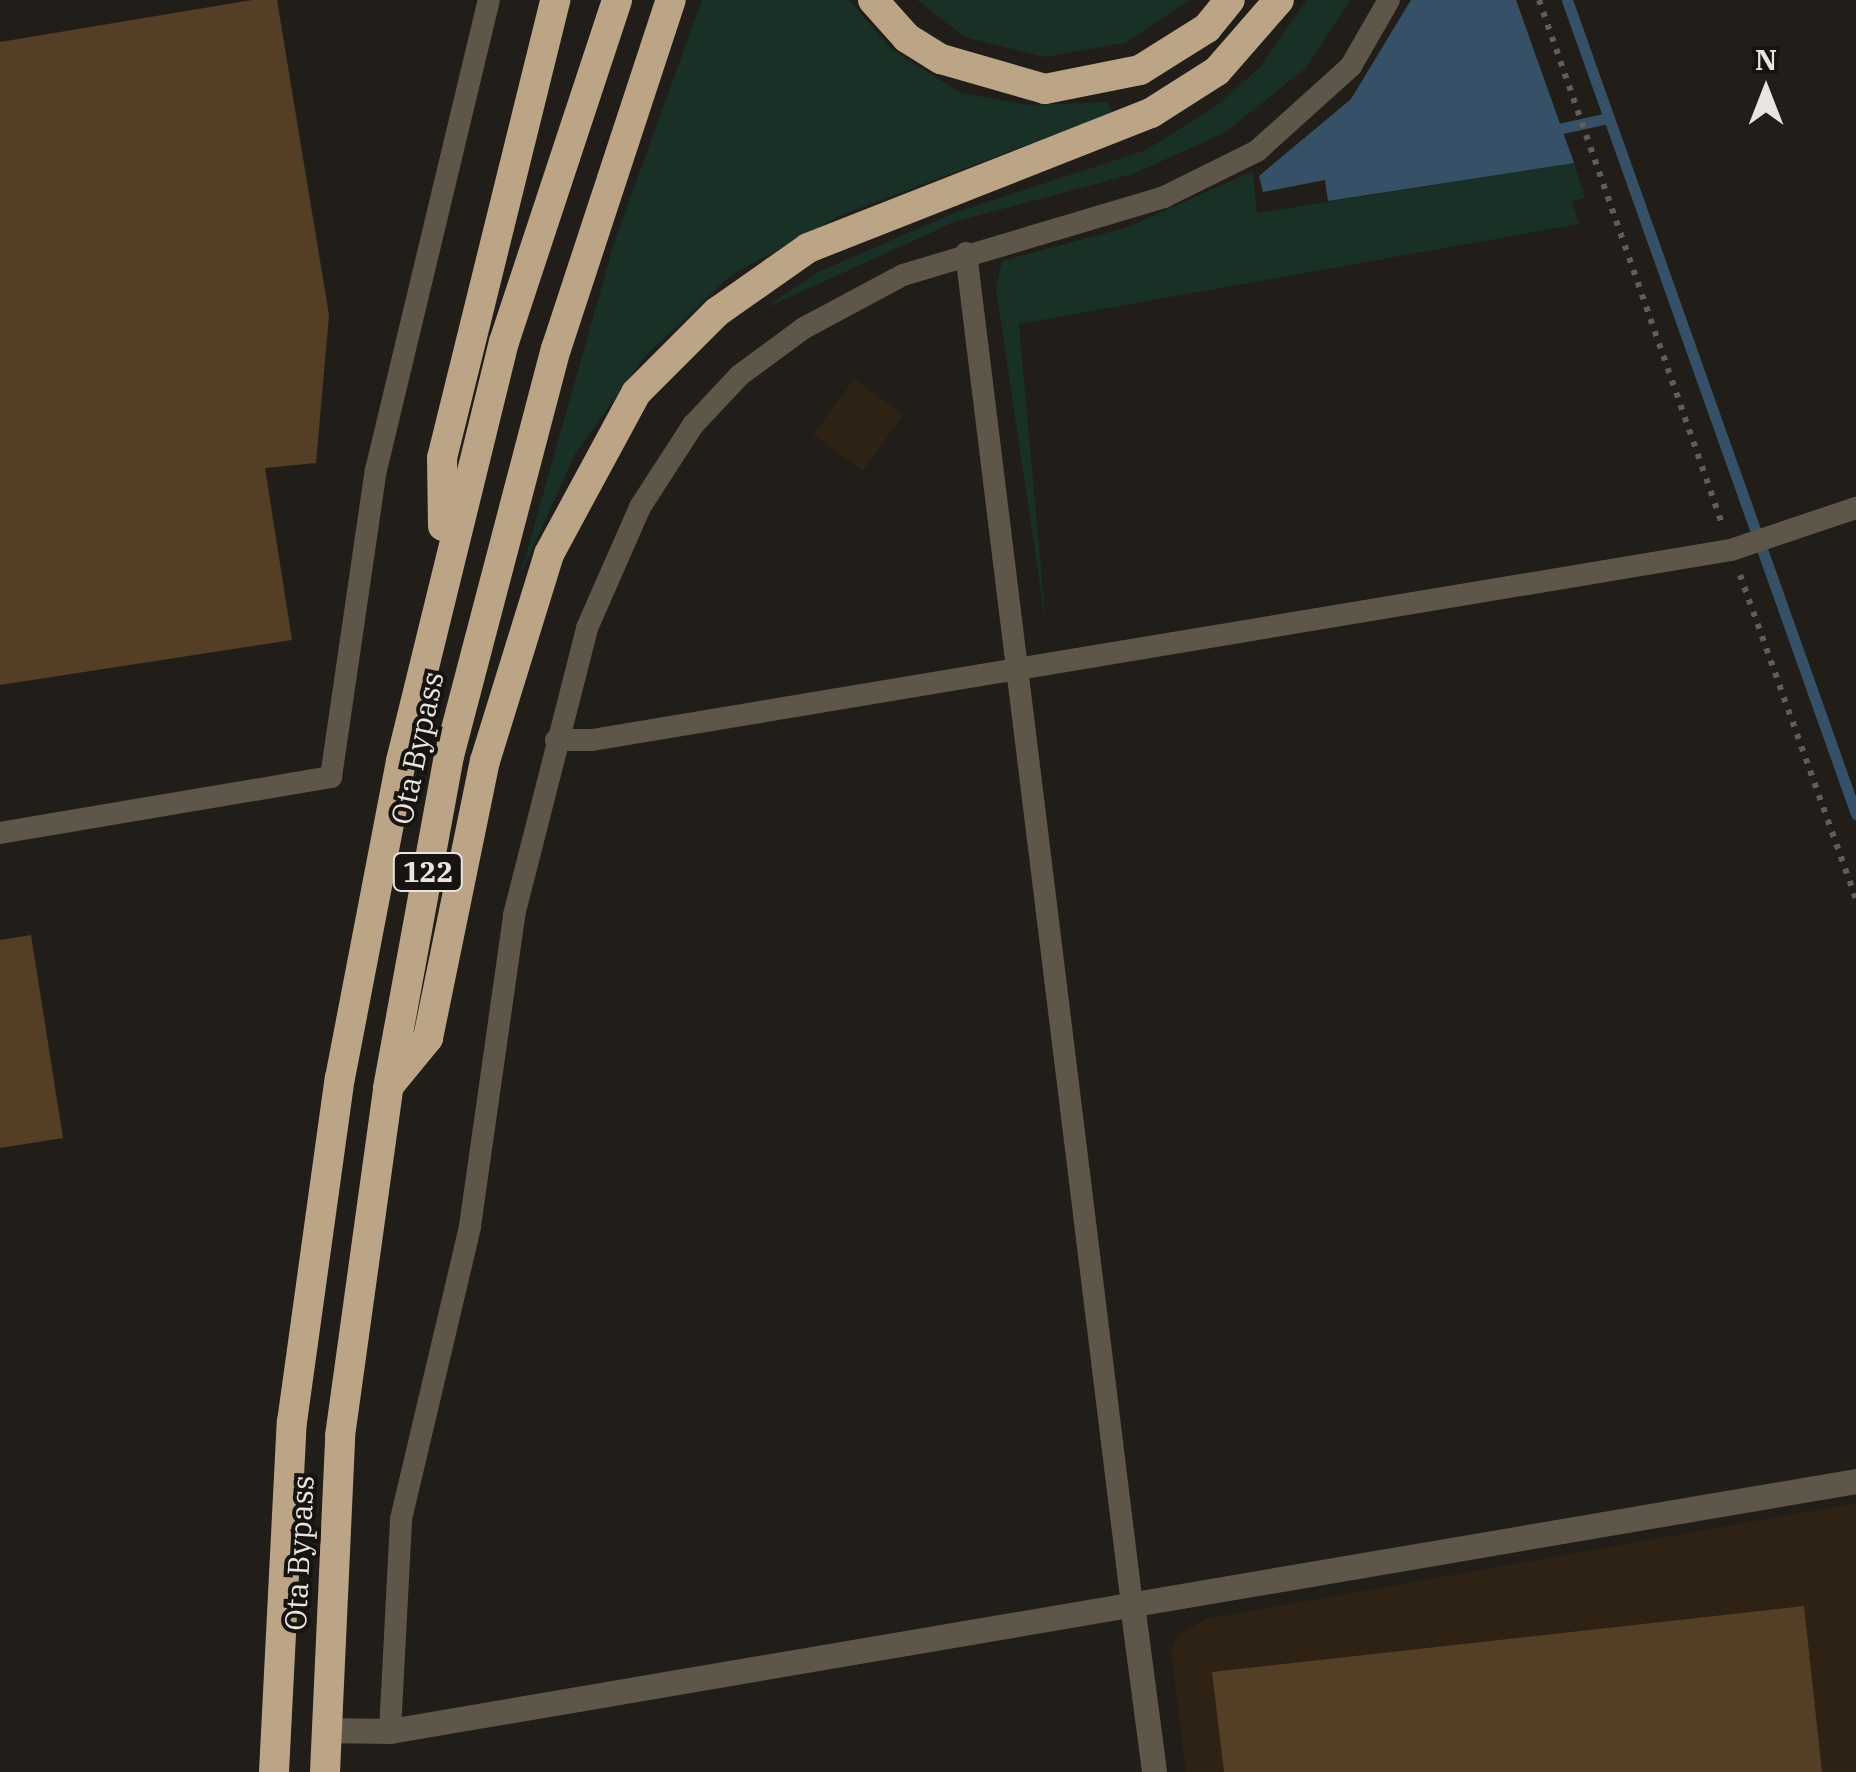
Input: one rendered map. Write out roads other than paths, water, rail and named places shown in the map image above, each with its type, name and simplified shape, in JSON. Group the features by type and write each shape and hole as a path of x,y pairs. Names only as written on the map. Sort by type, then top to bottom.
{"highway":[{"path":"444,564 442,458 556,0"},
{"name":"Ota Bypass","path":"274,1772 292,1422 334,1116 444,564 504,342 617,0"},
{"name":"Ota Bypass","path":"324,1772 340,1436 388,1088 493,569 672,0"},
{"path":"873,0 907,38 941,59 1045,90 1140,70 1207,28 1230,0"},
{"path":"388,1088 428,1038 486,761 548,554 636,394 717,312 808,248 1151,112 1217,71 1279,0"}],"street":[{"path":"324,1730 390,1731 1856,1481"},
{"path":"1132,1604 1154,1772"}],"lane":[{"path":"0,833 331,777 380,452 489,0"},
{"path":"390,1731 400,1520 470,1226 514,916 556,740 610,567 692,425 740,375 804,328 903,275 966,253 1164,197 1258,151 1340,78 1389,0"},
{"path":"966,253 1022,668 1132,1604"},
{"path":"556,740 592,740 1738,549 1856,508"}],"water":[{"path":"1411,0 1516,0 1574,163 1328,201 1325,180 1263,192 1259,176 1351,99"}],"waterway":[{"path":"1567,0 1856,814"},
{"path":"1549,131 1608,118"}]}
